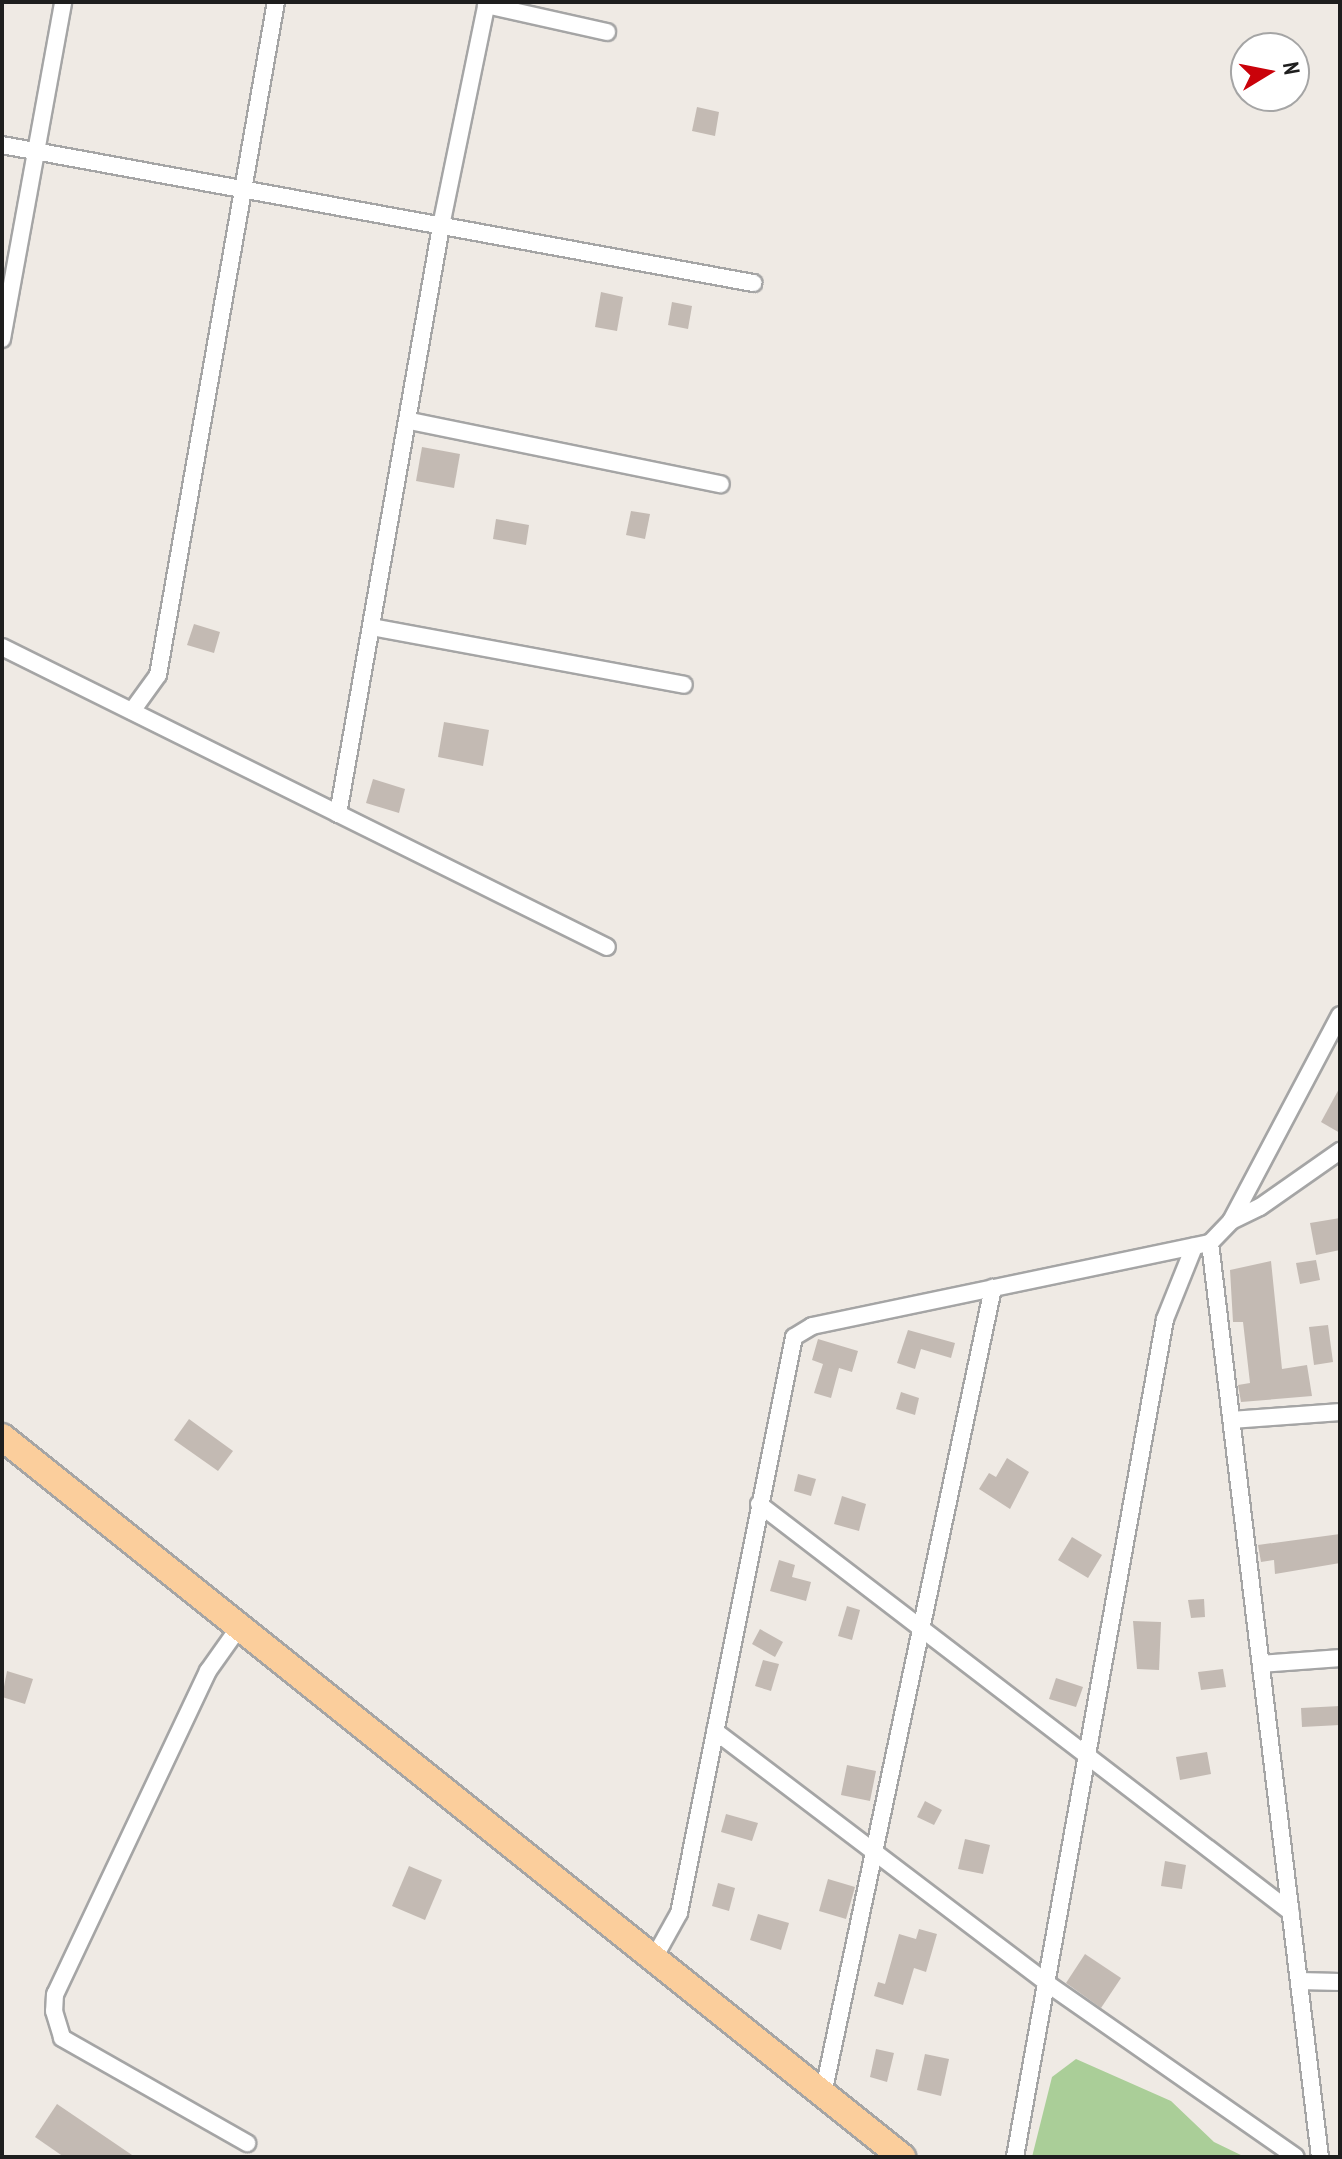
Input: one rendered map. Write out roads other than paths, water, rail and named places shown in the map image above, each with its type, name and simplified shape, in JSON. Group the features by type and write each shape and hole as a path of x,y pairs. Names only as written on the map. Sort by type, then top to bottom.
{"main road":[{"path":"2,1437 902,2157"}],"street":[{"path":"2,339 33,151 63,2"},
{"path":"132,711 158,675 240,189 276,2"},
{"path":"338,814 410,421 441,226 486,4 607,32"},
{"path":"2,145 753,283"},
{"path":"410,421 721,484"},
{"path":"372,627 684,685"},
{"path":"2,647 607,947"},
{"path":"1231,1221 1340,1015"},
{"path":"1015,2157 1165,1319 1202,1245 1231,1221 1260,1207 1340,1151"},
{"path":"654,1958 679,1913 794,1337 812,1326 1202,1245"},
{"path":"1202,1245 1232,1420 1320,2157"},
{"path":"823,2094 993,1288"},
{"path":"1232,1420 1340,1412"},
{"path":"759,1504 1291,1912"},
{"path":"240,1626 208,1671 55,1994 54,2011 62,2038 247,2143"},
{"path":"1261,1664 1340,1658"},
{"path":"715,1731 1048,1984 1296,2157"},
{"path":"1299,1981 1340,1982"}]}
